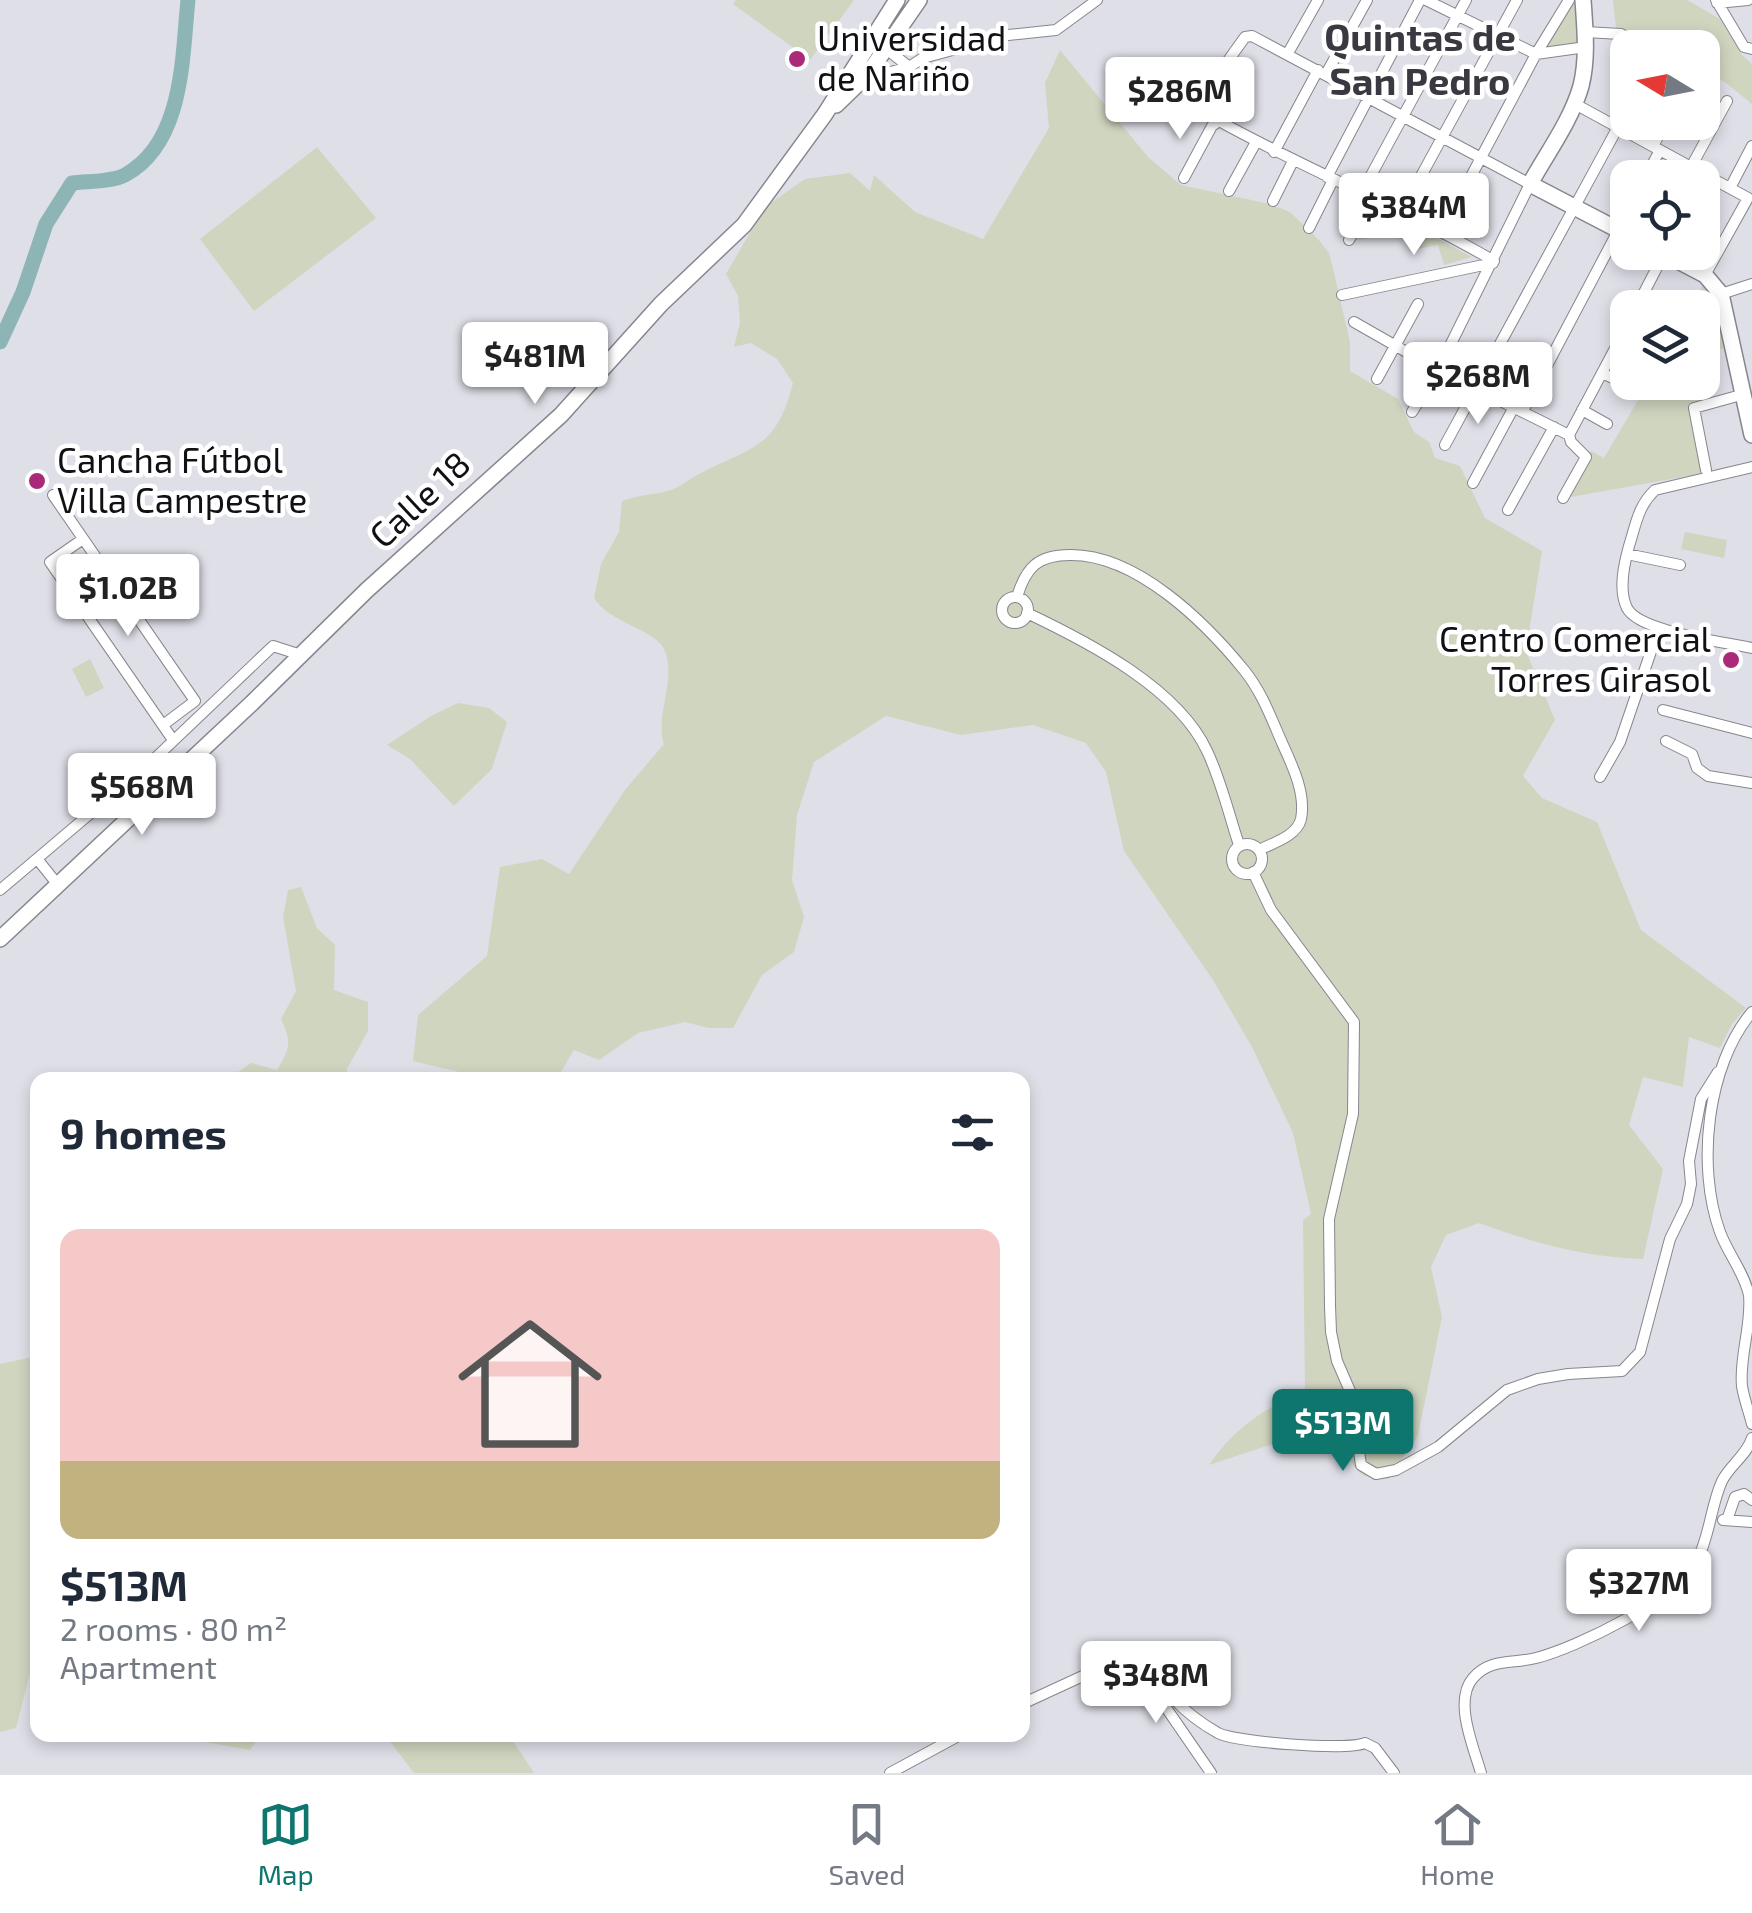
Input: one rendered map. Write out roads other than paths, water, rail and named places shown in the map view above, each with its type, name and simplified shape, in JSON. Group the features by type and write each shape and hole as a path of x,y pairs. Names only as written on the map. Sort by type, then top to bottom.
{"main road":[{"name":"Calle 18","path":"861,70 872,36 897,0"},
{"name":"Calle 18","path":"0,939 500,467 561,415 661,304 744,225 825,114 861,70 886,50 919,0"},
{"path":"1583,0 1586,39 1582,84 1575,104 1530,184 1610,226"},
{"path":"1695,270 1721,294 1752,436"}],"street":[{"path":"861,70 887,74 923,58 1008,35 1056,30 1097,0"},
{"path":"1288,53 1318,0"},
{"path":"1274,152 1368,0"},
{"path":"1309,228 1368,98 1423,0 1536,54 1610,36"},
{"path":"1349,240 1402,116 1466,0"},
{"path":"1402,211 1517,0"},
{"path":"1442,231 1569,0"},
{"path":"1716,1 1748,0"},
{"path":"1716,1 1744,46 1752,49"},
{"path":"872,36 909,67"},
{"path":"1215,80 1248,36 1288,53 1530,184 1494,262 1412,412"},
{"path":"1695,160 1728,102"},
{"path":"1575,104 1610,123"},
{"path":"1184,178 1215,122 1442,231 1494,262"},
{"path":"1445,445 1610,138"},
{"path":"1641,140 1678,160"},
{"path":"1652,160 1659,140"},
{"path":"1229,191 1256,142"},
{"path":"1730,188 1752,146"},
{"path":"1273,201 1294,161"},
{"path":"1704,275 1748,198 1720,184"},
{"path":"1473,483 1610,255"},
{"path":"1342,295 1494,262"},
{"path":"1721,294 1752,284"},
{"path":"1377,379 1418,304"},
{"path":"1354,322 1438,370 1570,435 1574,446 1586,455 1563,498"},
{"path":"1570,435 1610,360"},
{"path":"1602,373 1610,377"},
{"path":"1706,470 1694,408 1741,395"},
{"path":"1582,410 1607,424"},
{"path":"1508,510 1554,427"},
{"path":"1752,467 1655,490 1643,501 1622,580 1628,609 1636,619 1659,628 1752,648"},
{"path":"53,495 196,702 162,724"},
{"path":"84,539 50,562 173,740"},
{"path":"1627,554 1680,565"},
{"path":"1017,597 1034,562 1054,555 1103,558 1174,599 1230,653 1248,674 1272,718 1300,792 1300,820 1292,833 1259,850"},
{"path":"1028,613 1015,623 1004,617 1002,609 1005,601 1017,597 1025,601 1028,613 1106,656 1157,690 1186,716 1208,751 1239,845"},
{"path":"1600,777 1620,742 1659,628"},
{"path":"0,890 150,762 273,646 301,654"},
{"path":"259,660 276,679"},
{"path":"1663,710 1752,734"},
{"path":"1666,741 1692,754 1697,768 1708,776 1752,783"},
{"path":"150,762 169,781"},
{"path":"1250,844 1259,850 1260,865 1253,872 1244,874 1233,866 1233,852 1239,845 1250,844"},
{"path":"38,860 58,885"},
{"path":"1253,872 1271,910 1354,1022 1353,1114 1329,1220 1331,1332 1350,1391 1360,1465 1376,1474 1396,1470 1438,1447 1506,1390 1568,1374 1622,1371 1632,1362 1640,1352 1670,1238 1687,1204 1691,1184 1689,1161 1703,1094 1737,1030 1752,1012"},
{"path":"1718,1072 1709,1126 1709,1183 1720,1231 1750,1298 1742,1384 1752,1424"},
{"path":"1482,1773 1464,1702 1470,1681 1492,1664 1537,1658 1612,1627 1682,1583 1695,1565 1713,1519 1720,1485 1749,1448 1752,1438"},
{"path":"1726,1520 1736,1497 1744,1494 1752,1500"},
{"path":"1713,1519 1752,1522"},
{"path":"1030,1700 1111,1663 1134,1662 1154,1672 1176,1701 1223,1736 1335,1748 1365,1744 1374,1748 1394,1773"},
{"path":"1134,1662 1211,1773"},
{"path":"890,1773 947,1742"}],"waterway":[{"path":"0,342 23,292 46,224 72,183 125,175 144,161 159,142 176,97 188,0"}],"place":[{"name":"Universidad de Nariño","path":"797,59"},
{"name":"Cancha Fútbol Villa Campestre","path":"37,481"},
{"name":"Centro Comercial Torres Girasol","path":"1731,660"}],"district":[{"name":"Quintas de San Pedro","path":"1420,60"}]}
